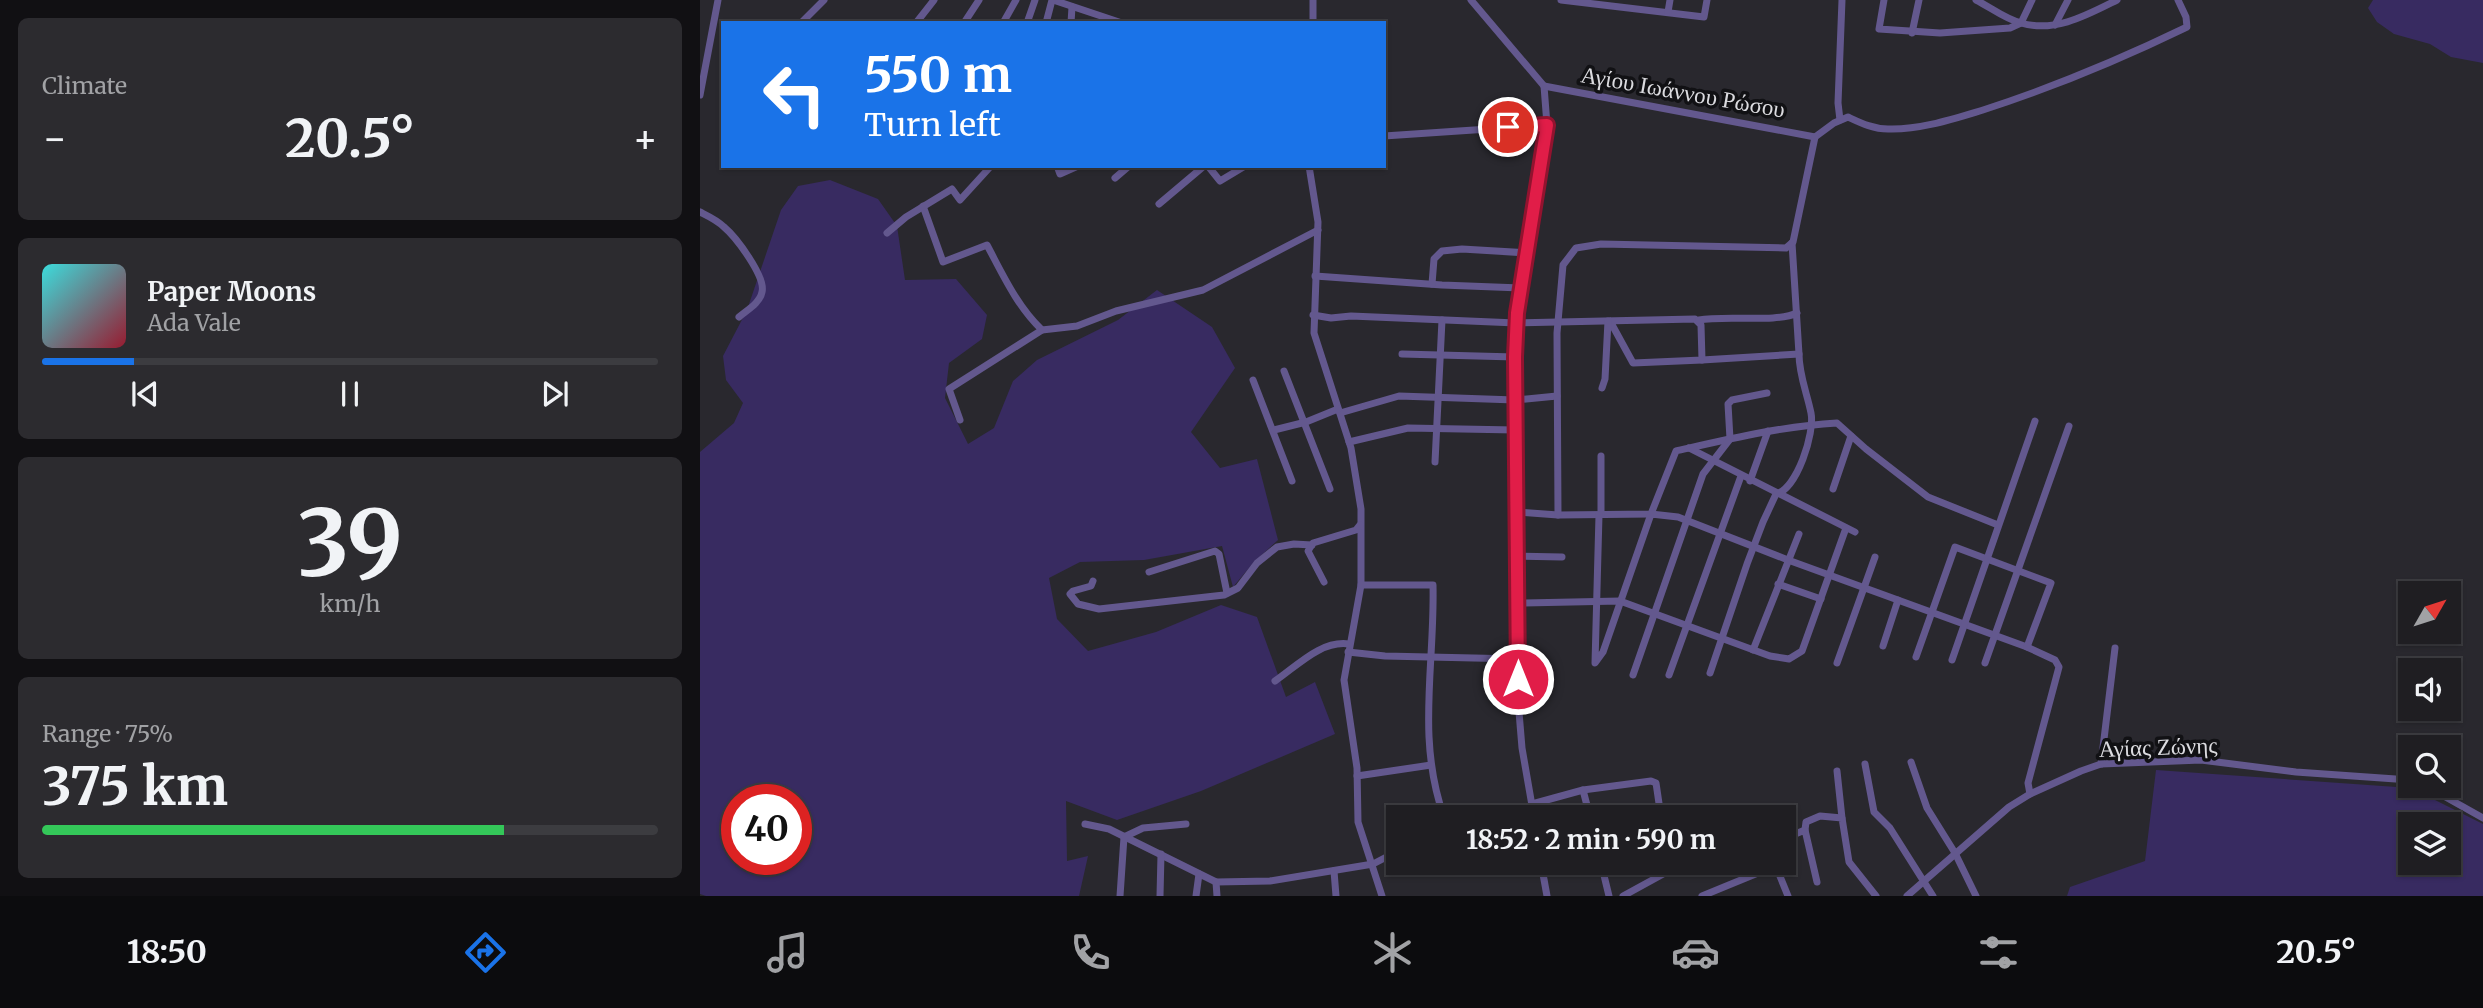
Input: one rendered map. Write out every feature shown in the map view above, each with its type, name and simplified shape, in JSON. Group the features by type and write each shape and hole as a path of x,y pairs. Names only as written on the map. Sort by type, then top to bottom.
{"street":[{"path":"700,95 718,0"},
{"path":"803,21 824,0"},
{"path":"918,21 934,0"},
{"path":"965,21 979,0"},
{"path":"1004,21 1016,0"},
{"path":"1028,21 1035,0"},
{"path":"1047,21 1052,0 1116,21"},
{"path":"1313,0 1313,21"},
{"path":"1471,0 1544,86 1547,125 1516,323 1515,357 1518,659 1522,748 1532,805"},
{"path":"1561,0 1635,4 1704,17 1707,0"},
{"path":"1668,12 1670,0"},
{"path":"1840,120 1838,103 1842,0"},
{"path":"1884,0 1879,30 1912,33 2010,28 2021,23 2032,0"},
{"path":"1912,33 1919,0"},
{"path":"1976,0 1987,2 2021,23 2046,27 2071,21 2117,0"},
{"path":"2055,24 2068,0"},
{"path":"1710,673 1762,522 1776,494 1793,482 1811,424 1811,412 1799,364 1792,243 1815,137 1848,117 1871,127 1914,128 1953,119 2043,91 2128,56 2188,27 2178,0"},
{"path":"1071,21 1072,7"},
{"name":"Αγίου Ιωάννου Ρώσου","path":"1544,86 1815,137"},
{"path":"1386,136 1547,125"},
{"path":"887,233 951,189 960,200 989,168"},
{"path":"1057,168 1060,174 1074,168"},
{"path":"1115,178 1127,168"},
{"path":"1159,204 1204,168"},
{"path":"1208,168 1220,181 1242,168"},
{"path":"1309,168 1318,230 1314,333 1349,442 1358,489 1361,585 1344,680 1357,776 1358,822 1382,896"},
{"path":"923,206 943,262 987,245 1022,307 1042,330"},
{"path":"700,212 723,225 736,238 758,272 762,293 740,317"},
{"path":"960,420 950,390 1042,330 1077,326 1116,311 1203,290 1318,230"},
{"path":"1559,515 1558,322 1563,265 1580,246 1786,248 1792,243"},
{"path":"1432,284 1434,259 1442,251 1462,249 1528,253"},
{"path":"1315,275 1521,288"},
{"path":"1313,315 1331,318 1352,316 1516,323 1699,320 1717,317 1783,318 1797,313"},
{"path":"1434,462 1441,320"},
{"path":"1699,320 1702,360"},
{"path":"1609,321 1633,363 1799,354"},
{"path":"1602,388 1609,321"},
{"path":"1402,354 1515,357"},
{"path":"1284,371 1330,489"},
{"path":"1253,380 1292,481"},
{"path":"1633,675 1703,474 1730,439 1728,404 1731,400 1767,393"},
{"path":"1274,430 1399,396 1515,400 1557,396"},
{"path":"1952,660 2035,421"},
{"path":"1601,456 1595,663 1603,652 1676,451 1811,424 1838,423 1928,498 1998,525"},
{"path":"1985,663 2069,426"},
{"path":"1349,442 1408,428 1516,430"},
{"path":"1750,481 1768,432"},
{"path":"1833,489 1851,436"},
{"path":"1689,448 1855,532"},
{"path":"1669,675 1741,476"},
{"path":"1516,512 1559,515 1651,514 1678,517 2027,647 2055,660 2059,667 2028,783 2030,794"},
{"path":"1324,582 1308,551 1311,545 1356,530 1361,525"},
{"path":"1518,603 1620,601 1753,650 1782,659 1796,656 1802,651 1846,528"},
{"path":"1753,650 1799,534"},
{"path":"1093,581 1091,586 1073,591 1071,598 1078,604 1099,609 1227,593 1238,589 1257,562 1277,547 1311,545"},
{"path":"1916,657 1955,547 2050,583 2027,647"},
{"path":"1149,572 1215,551 1219,554 1227,593"},
{"path":"1517,556 1562,557"},
{"path":"1837,663 1875,556"},
{"path":"1778,584 1821,599"},
{"path":"1361,585 1433,585 1428,711 1431,765 1441,805"},
{"path":"1883,646 1898,600"},
{"path":"1275,681 1322,648 1341,643 1349,648 1385,656 1518,659"},
{"path":"2101,764 2115,648"},
{"name":"Αγίας Ζώνης","path":"1908,896 2009,807 2030,794 2101,764 2201,760 2286,771 2398,779"},
{"path":"1911,762 1927,808 1955,853 1976,896"},
{"path":"1865,764 1874,812 1890,828 1933,896"},
{"path":"1357,776 1431,765"},
{"path":"1837,771 1849,862 1876,896"},
{"path":"1546,805 1583,790 1651,781 1656,783 1660,805"},
{"path":"1583,790 1587,805"},
{"path":"2447,798 2483,818"},
{"path":"1817,882 1805,830 1806,822 1820,816 1842,818"},
{"path":"1085,824 1102,826 1216,882 1270,881 1373,864 1386,857"},
{"path":"1124,836 1143,828 1186,824"},
{"path":"1796,834 1805,830"},
{"path":"1120,896 1124,836"},
{"path":"1160,896 1161,854"},
{"path":"1334,871 1336,896"},
{"path":"1195,896 1199,874"},
{"path":"1543,875 1547,896"},
{"path":"1604,875 1609,896"},
{"path":"1623,896 1661,875"},
{"path":"1702,896 1750,875"},
{"path":"1779,875 1788,896"},
{"path":"1216,882 1217,896"}],"shaded area":[{"path":"2373,0 2483,0 2483,63 2451,57 2430,44 2394,34 2377,22 2368,8"},
{"path":"830,180 878,199 897,226 905,280 956,279 987,315 982,339 949,363 945,398 968,444 994,428 1013,381 1037,360 1118,320 1157,290 1212,327 1235,368 1191,432 1220,468 1257,459 1278,540 1254,562 1233,587 1222,546 1144,560 1080,562 1049,578 1057,619 1088,651 1156,632 1221,605 1257,617 1286,697 1315,682 1335,734 1201,791 1117,820 1066,801 1067,861 1088,856 1079,896 700,894 700,452 734,423 743,403 726,380 723,356 747,310 781,210 798,186"},
{"path":"2156,770 2398,787 2398,798 2431,798 2459,812 2398,812 2398,875 2461,875 2461,813 2483,824 2483,896 2067,896 2070,887 2145,861"}],"route":[{"path":"1508,127 1547,125 1517,313 1515,357 1518,679"}]}
